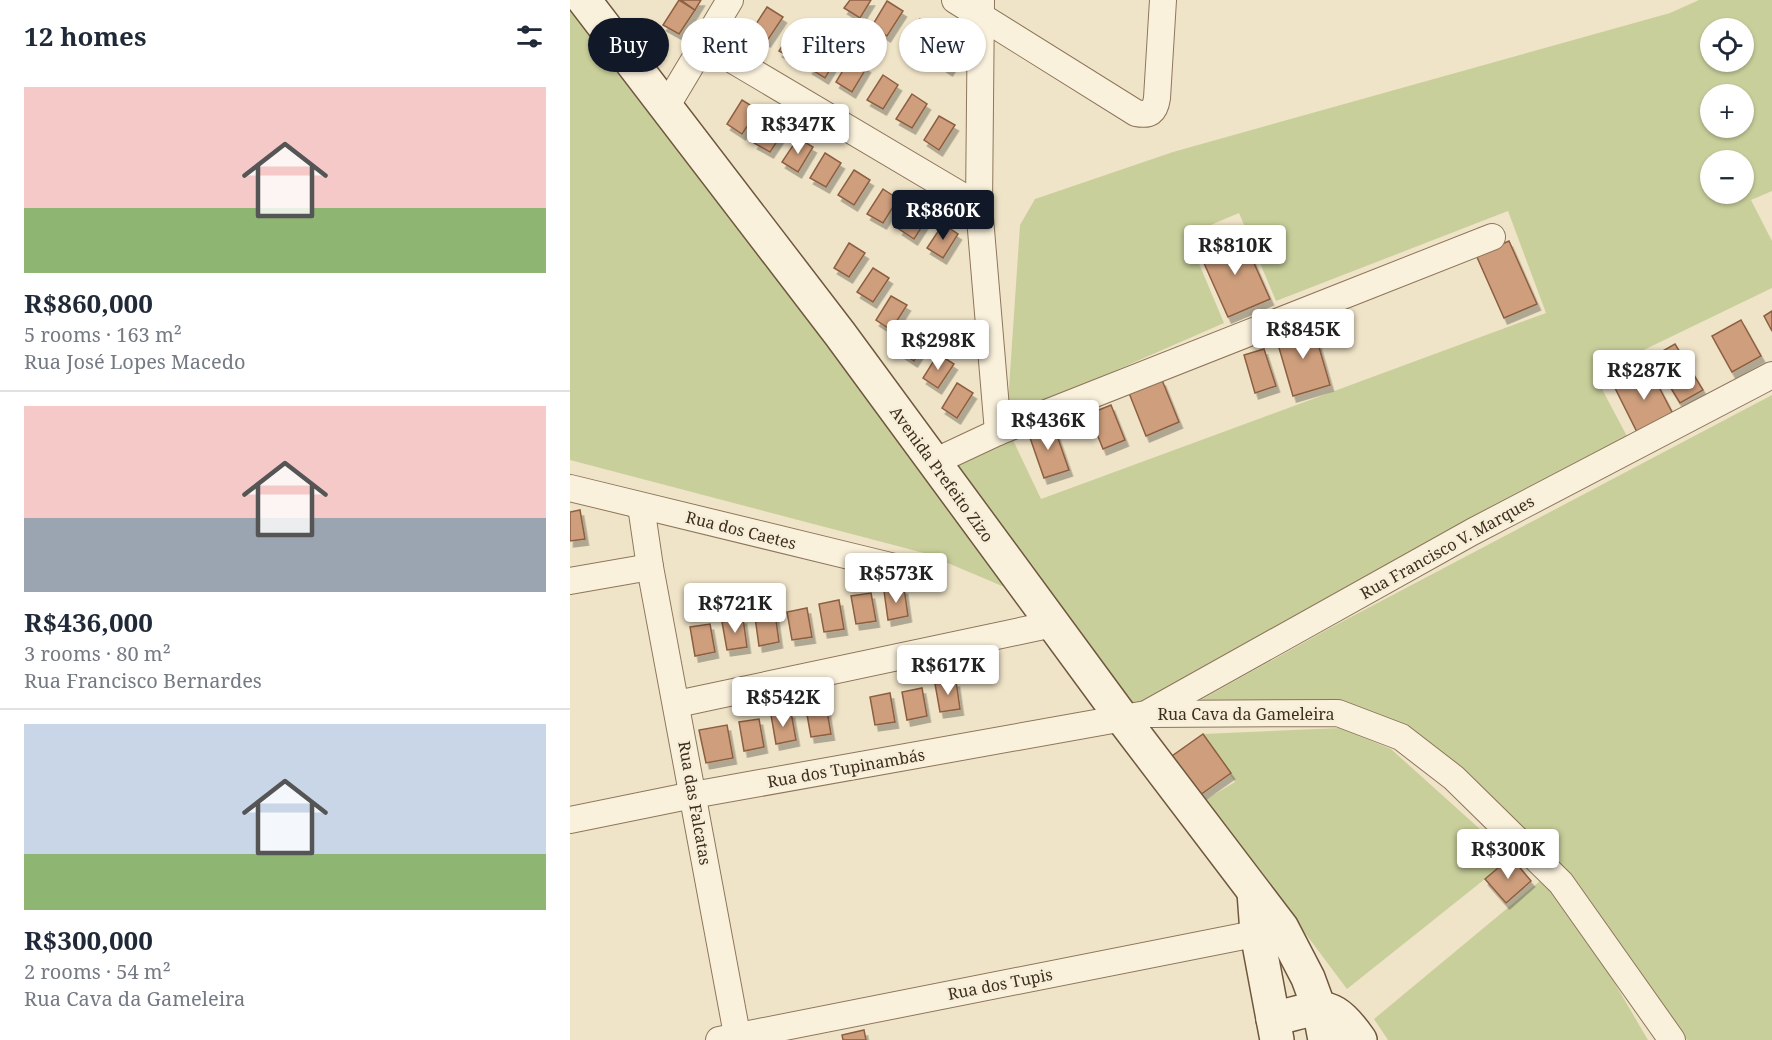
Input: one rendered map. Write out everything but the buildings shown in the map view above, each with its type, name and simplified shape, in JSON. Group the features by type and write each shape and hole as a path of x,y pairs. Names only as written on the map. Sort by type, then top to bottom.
{"main road":[{"name":"Avenida Prefeito Zizo","path":"584,0 840,334 1053,624 1135,717 1254,892 1269,931 1308,978 1319,1008 1325,1040"},
{"path":"1269,931 1275,1029 1319,1008 1332,1010 1342,1017 1360,1040"}],"street":[{"path":"719,18 730,0"},
{"path":"956,0 981,7 1136,113 1145,115 1152,113 1155,107 1163,0"},
{"path":"981,7 979,206 998,432"},
{"path":"666,107 687,72"},
{"path":"753,72 979,206"},
{"path":"934,462 998,432 1492,237"},
{"name":"Rua Francisco V. Marques","path":"1135,717 1472,532 1772,375"},
{"name":"Rua dos Caetes","path":"570,488 911,571"},
{"name":"Rua das Falcatas","path":"641,506 650,567 693,795 731,1039"},
{"path":"570,581 650,567"},
{"path":"677,704 1053,624"},
{"name":"Rua Cava da Gameleira","path":"1135,717 1338,713 1401,737 1454,778 1561,884 1672,1040"},
{"name":"Rua dos Tupinambás","path":"570,820 693,795 1135,717"},
{"name":"Rua dos Tupis","path":"731,1039 1269,931"}],"green space":[{"path":"570,0 588,24 588,72 625,72 1021,594 924,553 570,460"},
{"path":"1699,0 1772,0 1772,191 1754,199 1754,150 1700,150 1700,204 1753,204 1772,241 1772,288 1594,374 1629,440 1138,711 953,460 1012,438 1041,499 1546,313 1508,211 1276,301 1239,213 1187,235 1224,323 1007,418 1020,225 1035,199 1173,152 1670,13"},
{"path":"1772,395 1772,1040 1687,1040 1600,915 1571,879 1406,731 1351,704 1188,707 1330,628"},
{"path":"1340,728 1391,749 1511,857 1347,989 1205,800 1235,782 1203,734"},
{"path":"1546,876 1583,929 1648,1040 1388,1040 1374,1019"}]}
